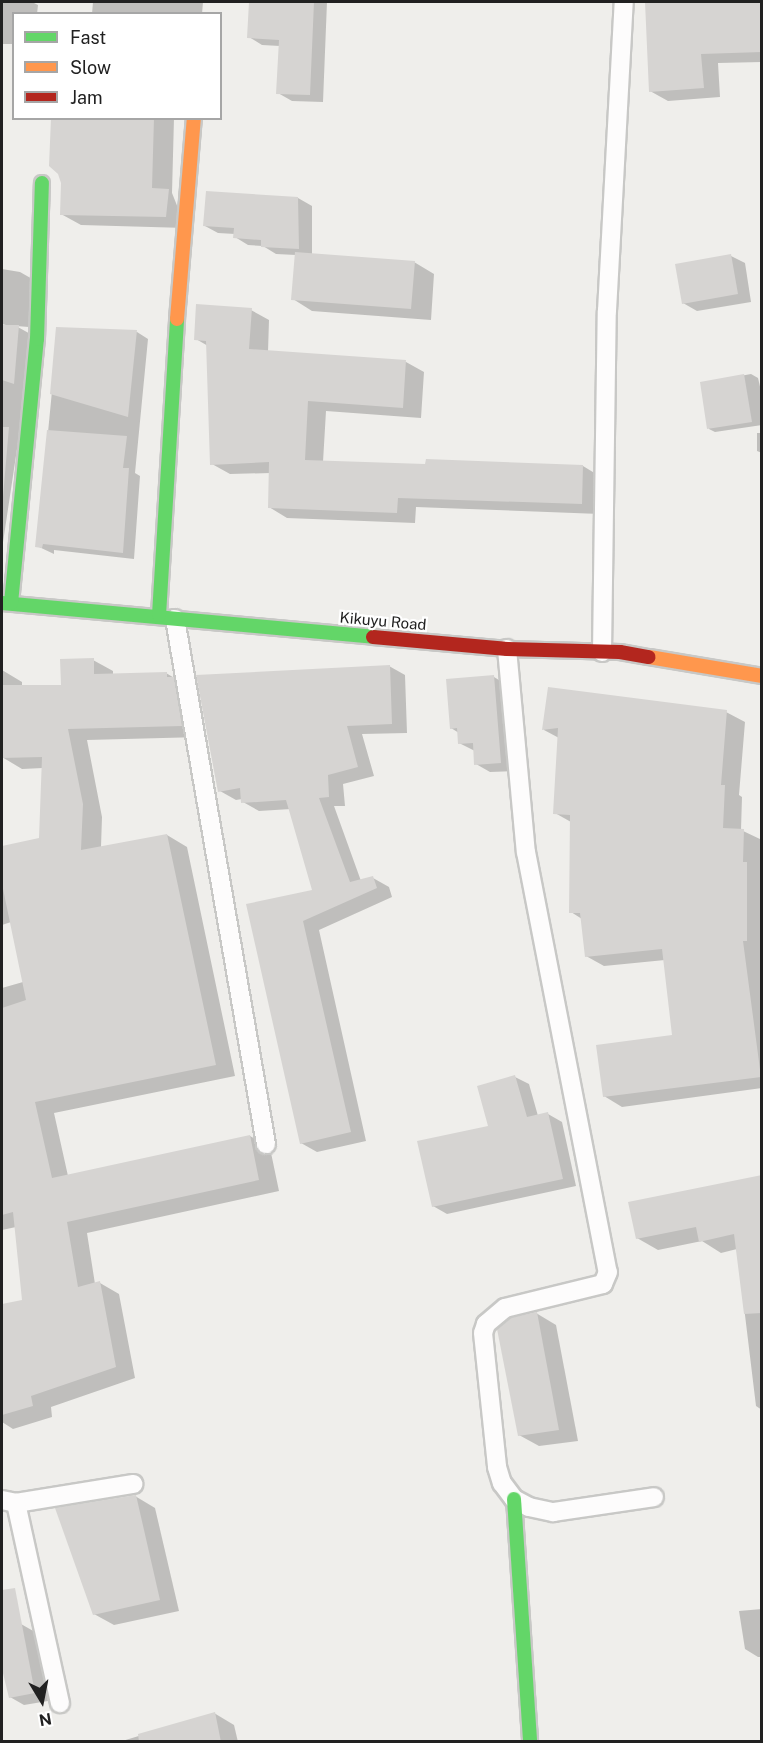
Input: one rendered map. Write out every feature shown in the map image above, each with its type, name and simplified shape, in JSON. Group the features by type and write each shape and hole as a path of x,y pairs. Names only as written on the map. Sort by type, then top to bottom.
{"street":[{"path":"167,617 178,297 194,120"},
{"path":"6,603 37,339 42,183"},
{"name":"Kikuyu Road","path":"6,603 507,649 620,652 762,676"},
{"path":"514,1499 530,1742"}],"lane":[{"path":"602,652 607,311 624,2"},
{"path":"167,617 266,1144"},
{"path":"507,649 526,852 608,1272 603,1284 505,1308 486,1323 483,1333 497,1467 502,1483 514,1499 529,1507 553,1512 654,1497"},
{"path":"60,1703 9,1501 133,1484"}],"building":[{"path":"249,2 314,2 310,95 276,94 279,40 247,38"},
{"path":"645,2 762,2 762,52 701,54 704,88 649,92"},
{"path":"51,120 154,120 152,188 169,189 166,217 60,215 61,183 58,174 49,166"},
{"path":"206,191 298,197 299,249 261,247 261,240 233,238 234,228 203,226"},
{"path":"295,252 415,261 411,309 291,300"},
{"path":"731,254 738,294 682,304 675,264"},
{"path":"196,304 252,308 249,349 406,360 403,408 308,401 305,460 425,464 426,459 583,465 582,504 398,498 397,513 268,508 269,462 210,465 206,341 194,340"},
{"path":"2,325 19,325 14,384 2,380"},
{"path":"56,327 137,330 128,417 50,394"},
{"path":"744,374 752,422 707,429 700,382"},
{"path":"2,427 9,427 2,508"},
{"path":"47,430 127,436 123,468 129,468 123,553 43,544 42,548 35,547"},
{"path":"94,658 94,674 167,672 167,677 174,677 182,726 68,729 83,804 81,850 167,834 216,1065 35,1102 52,1178 250,1135 259,1180 67,1222 78,1287 100,1281 116,1367 31,1396 33,1406 2,1415 2,1304 22,1300 13,1212 2,1215 2,1008 26,1000 2,884 2,846 39,838 42,757 2,758 2,685 61,685 60,659"},
{"path":"390,665 392,724 347,726 358,767 328,775 329,797 319,798 350,882 373,876 377,888 303,921 351,1132 300,1144 246,904 312,890 286,800 241,803 240,788 218,792 196,675"},
{"path":"494,675 501,763 474,765 473,743 458,744 457,728 450,729 446,679"},
{"path":"548,687 727,710 721,785 725,785 723,828 744,829 743,862 747,862 747,941 743,941 761,1077 603,1097 596,1045 672,1035 662,949 585,957 580,913 569,913 570,815 553,814 558,728 542,730"},
{"path":"515,1075 527,1117 548,1112 563,1179 432,1207 417,1141 488,1126 477,1086"},
{"path":"762,1175 762,1313 744,1314 734,1234 699,1242 696,1227 636,1239 628,1202"},
{"path":"537,1312 559,1430 518,1436 497,1329 510,1318"},
{"path":"136,1495 160,1600 93,1615 55,1508"},
{"path":"15,1588 35,1693 9,1698 2,1669 2,1590"},
{"path":"215,1712 221,1742 139,1742 138,1734"}],"traffic: fast":[{"path":"11,603 37,339 42,183"},
{"path":"159,615 177,319"},
{"path":"2,603 373,637"},
{"path":"514,1499 530,1742"}],"traffic: slow":[{"path":"177,319 194,120"},
{"path":"649,657 762,676"}],"traffic: jam":[{"path":"373,637 507,649 620,652 649,657"}]}
